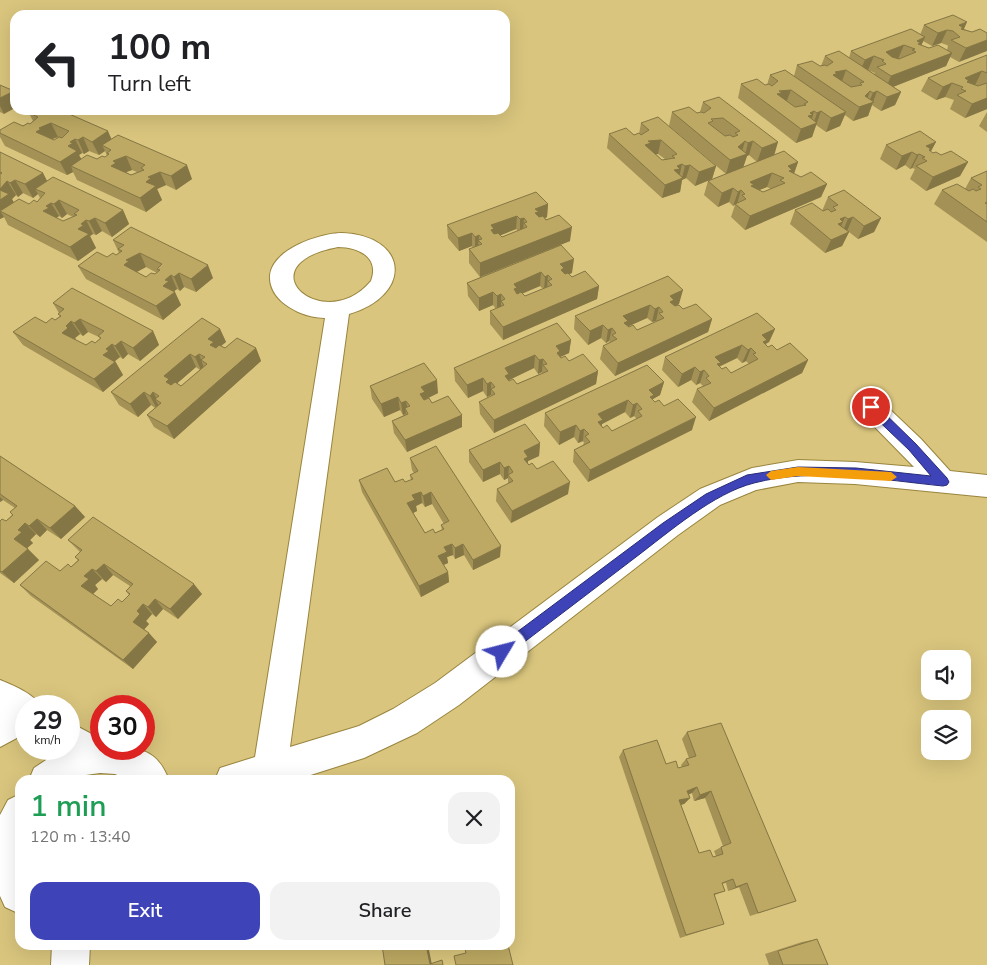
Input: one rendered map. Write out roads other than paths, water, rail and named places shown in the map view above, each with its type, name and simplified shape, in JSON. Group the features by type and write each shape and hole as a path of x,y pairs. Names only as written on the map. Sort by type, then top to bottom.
{"street":[{"path":"270,770 338,309"},
{"path":"871,407 912,447 943,482"},
{"path":"251,775 364,741 405,721 447,694 668,526 710,497 752,479 798,471 856,473 987,486"},
{"path":"0,696 15,706"},
{"path":"0,730 15,721"},
{"path":"53,775 71,763 82,747 117,756 136,764 147,775"},
{"path":"10,819 8,847 15,880"},
{"path":"70,965 71,950"}]}
